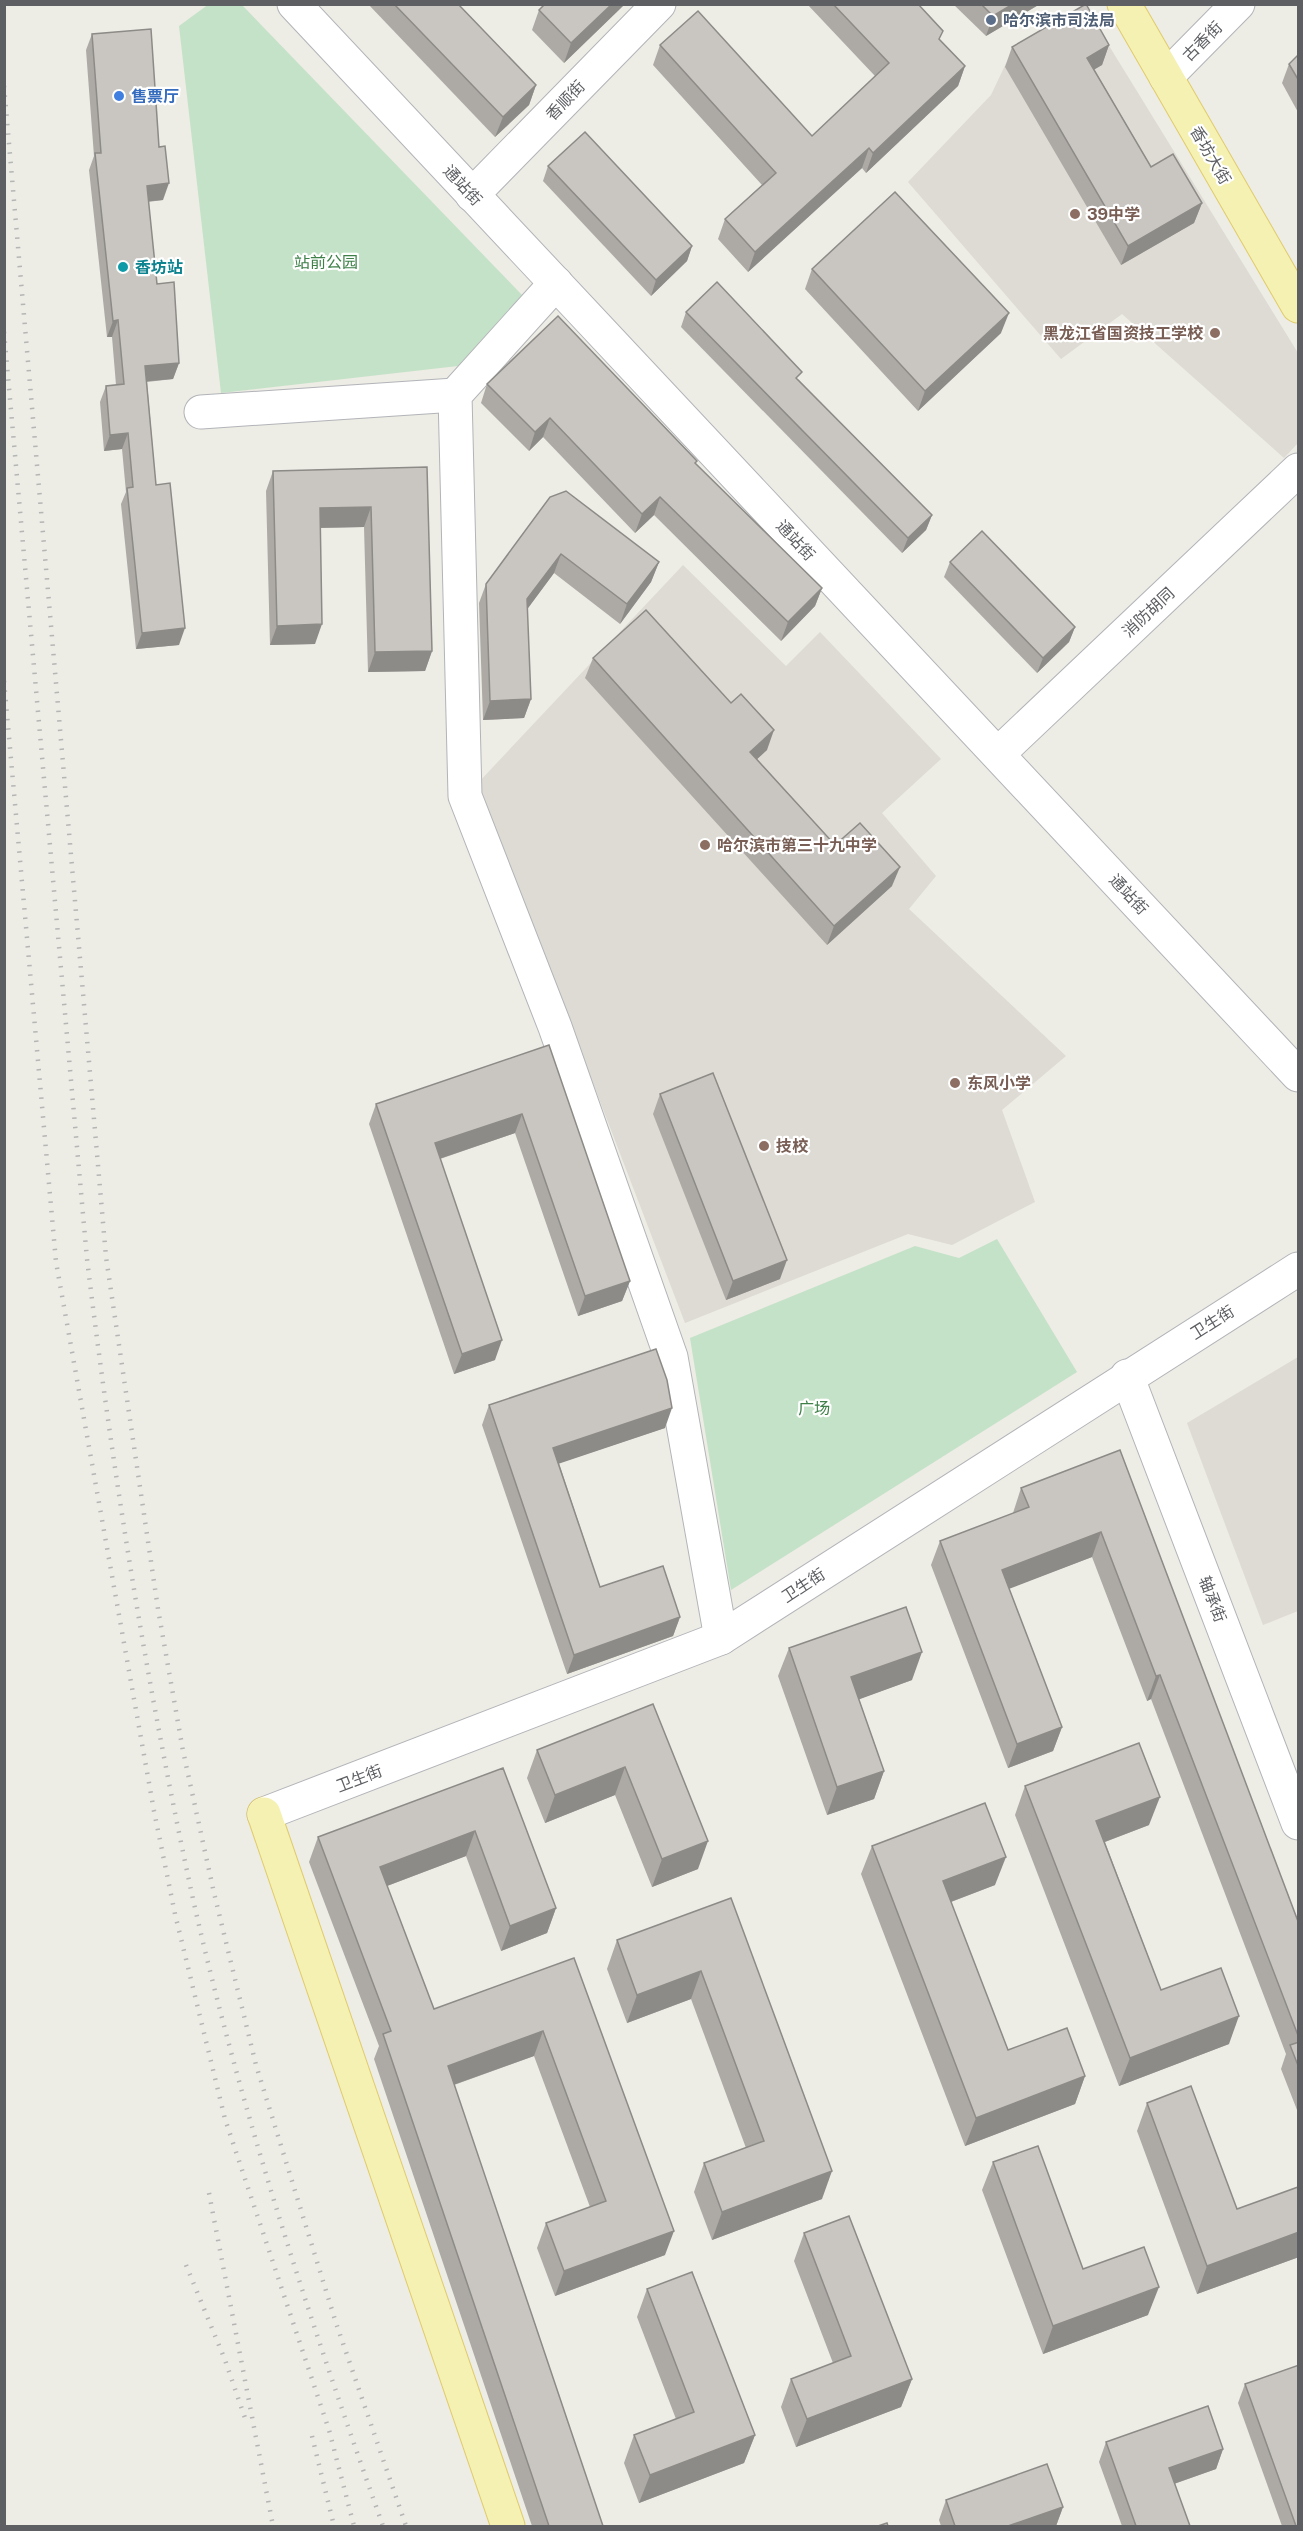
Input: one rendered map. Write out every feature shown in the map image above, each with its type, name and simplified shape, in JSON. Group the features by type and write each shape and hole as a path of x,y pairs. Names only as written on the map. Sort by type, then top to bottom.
{"main road":[{"name":"香坊大街","path":"1124,4 1299,306"},
{"path":"264,1814 508,2526"}],"street":[{"name":"通站街","path":"294,4 1299,1075"},
{"name":"香顺街","path":"472,195 658,4"},
{"name":"古香街","path":"1166,77 1238,4"},
{"path":"555,284 455,395 465,796 555,1027 671,1357 721,1638"},
{"path":"201,412 455,395"},
{"name":"消防胡同","path":"998,754 1299,470"},
{"name":"卫生街","path":"264,1814 721,1638 1127,1376 1299,1269"},
{"name":"轴承街","path":"1127,1376 1299,1823"}],"shaded area":[{"name":"39中学","path":"1087,10 1298,353 1298,443 1284,458 1122,314 1061,359 908,182 991,95 1009,57"},
{"path":"683,565 786,666 820,632 941,759 882,813 936,876 909,909 1066,1056 1002,1110 1035,1202 952,1245 908,1234 685,1323 478,783"},
{"path":"1298,1357 1298,1611 1263,1625 1187,1423"}],"green space":[{"name":"站前公园","path":"209,4 242,5 522,295 458,366 221,393 179,26"},
{"name":"广场","path":"997,1239 1077,1372 731,1590 690,1338 915,1246 959,1258"}],"building":[{"path":"394,4 458,4 536,85 503,117"},
{"path":"545,4 612,4 571,43 539,10"},
{"path":"833,4 918,4 943,31 939,39 965,66 873,153 869,148 755,252 725,219 776,173 660,45 698,11 812,136 889,63"},
{"path":"981,4 1013,4 993,16"},
{"path":"1086,4 1109,45 1087,58 1151,167 1173,154 1202,203 1128,246 1012,47"},
{"path":"151,29 159,147 165,146 169,183 147,186 157,284 174,282 179,363 145,366 156,485 170,483 185,628 142,633 127,488 133,487 128,433 110,435 106,386 124,384 118,320 113,321 95,153 101,153 92,34"},
{"path":"1299,54 1299,81 1289,64"},
{"path":"585,132 692,246 656,280 548,166"},
{"path":"895,192 1009,313 925,391 812,269"},
{"path":"717,282 802,372 796,378 932,515 908,538 686,312"},
{"path":"558,316 697,461 695,463 822,588 788,622 660,497 642,514 550,418 535,432 487,384"},
{"path":"427,467 432,651 375,652 371,507 320,508 322,624 277,626 273,471"},
{"path":"566,491 659,562 627,604 561,554 527,599 531,699 490,701 486,584 550,497"},
{"path":"982,531 1075,627 1043,658 950,562"},
{"path":"646,610 731,703 741,694 774,730 750,752 835,845 860,823 900,867 834,926 593,658"},
{"path":"549,1045 630,1281 585,1296 522,1114 435,1143 502,1340 462,1354 376,1104"},
{"path":"713,1073 787,1260 733,1281 660,1094"},
{"path":"656,1349 667,1380 672,1408 553,1448 600,1587 663,1566 680,1617 574,1655 489,1405"},
{"path":"1120,1450 1299,1924 1299,2038 1160,1675 1156,1676 1101,1532 1002,1570 1062,1727 1017,1744 940,1541 1029,1507 1021,1488"},
{"path":"906,1607 922,1652 851,1677 884,1771 837,1787 789,1648"},
{"path":"653,1704 708,1841 662,1859 625,1767 555,1795 537,1750"},
{"path":"1139,1743 1160,1797 1096,1821 1161,1990 1221,1968 1239,2016 1130,2058 1025,1786"},
{"path":"503,1768 556,1908 510,1926 475,1831 380,1867 434,2009 574,1958 674,2231 564,2271 546,2223 606,2201 543,2031 448,2066 603,2526 549,2526 383,2034 391,2031 318,1837"},
{"path":"985,1803 1006,1857 943,1881 1008,2050 1067,2028 1085,2076 976,2118 872,1846"},
{"path":"731,1898 832,2171 722,2212 704,2163 764,2141 701,1971 637,1995 617,1940"},
{"path":"1299,2042 1299,2068 1290,2045"},
{"path":"1191,2086 1237,2209 1298,2187 1299,2232 1207,2266 1147,2103"},
{"path":"1038,2146 1083,2269 1144,2247 1159,2287 1053,2326 993,2162"},
{"path":"849,2216 912,2379 807,2419 791,2379 851,2356 804,2233"},
{"path":"692,2272 755,2435 650,2475 634,2435 694,2412 647,2289"},
{"path":"1299,2365 1299,2526 1296,2526 1245,2384"},
{"path":"1208,2406 1223,2449 1169,2468 1190,2526 1136,2526 1106,2442"},
{"path":"1047,2464 1063,2507 1008,2526 955,2526 946,2500"}],"railway":[{"path":"4,86 106,1257 158,1609 183,1751 214,1893 256,2065 336,2323 406,2526"},
{"path":"4,332 87,1259 132,1580 176,1819 212,1979 255,2137 303,2294 383,2526"},
{"path":"4,681 56,1262 154,1811 175,1914 225,2119 329,2430 354,2526"},
{"path":"209,2193 273,2526"},
{"path":"186,2265 225,2360 245,2418"},
{"path":"312,2436 334,2526"}],"place":[{"name":"哈尔滨市司法局","path":"991,20"},
{"name":"售票厅","path":"119,96"},
{"name":"39中学","path":"1075,214"},
{"name":"香坊站","path":"123,267"},
{"name":"黑龙江省国资技工学校","path":"1215,333"},
{"name":"哈尔滨市第三十九中学","path":"705,845"},
{"name":"东风小学","path":"955,1083"},
{"name":"技校","path":"764,1146"}]}
